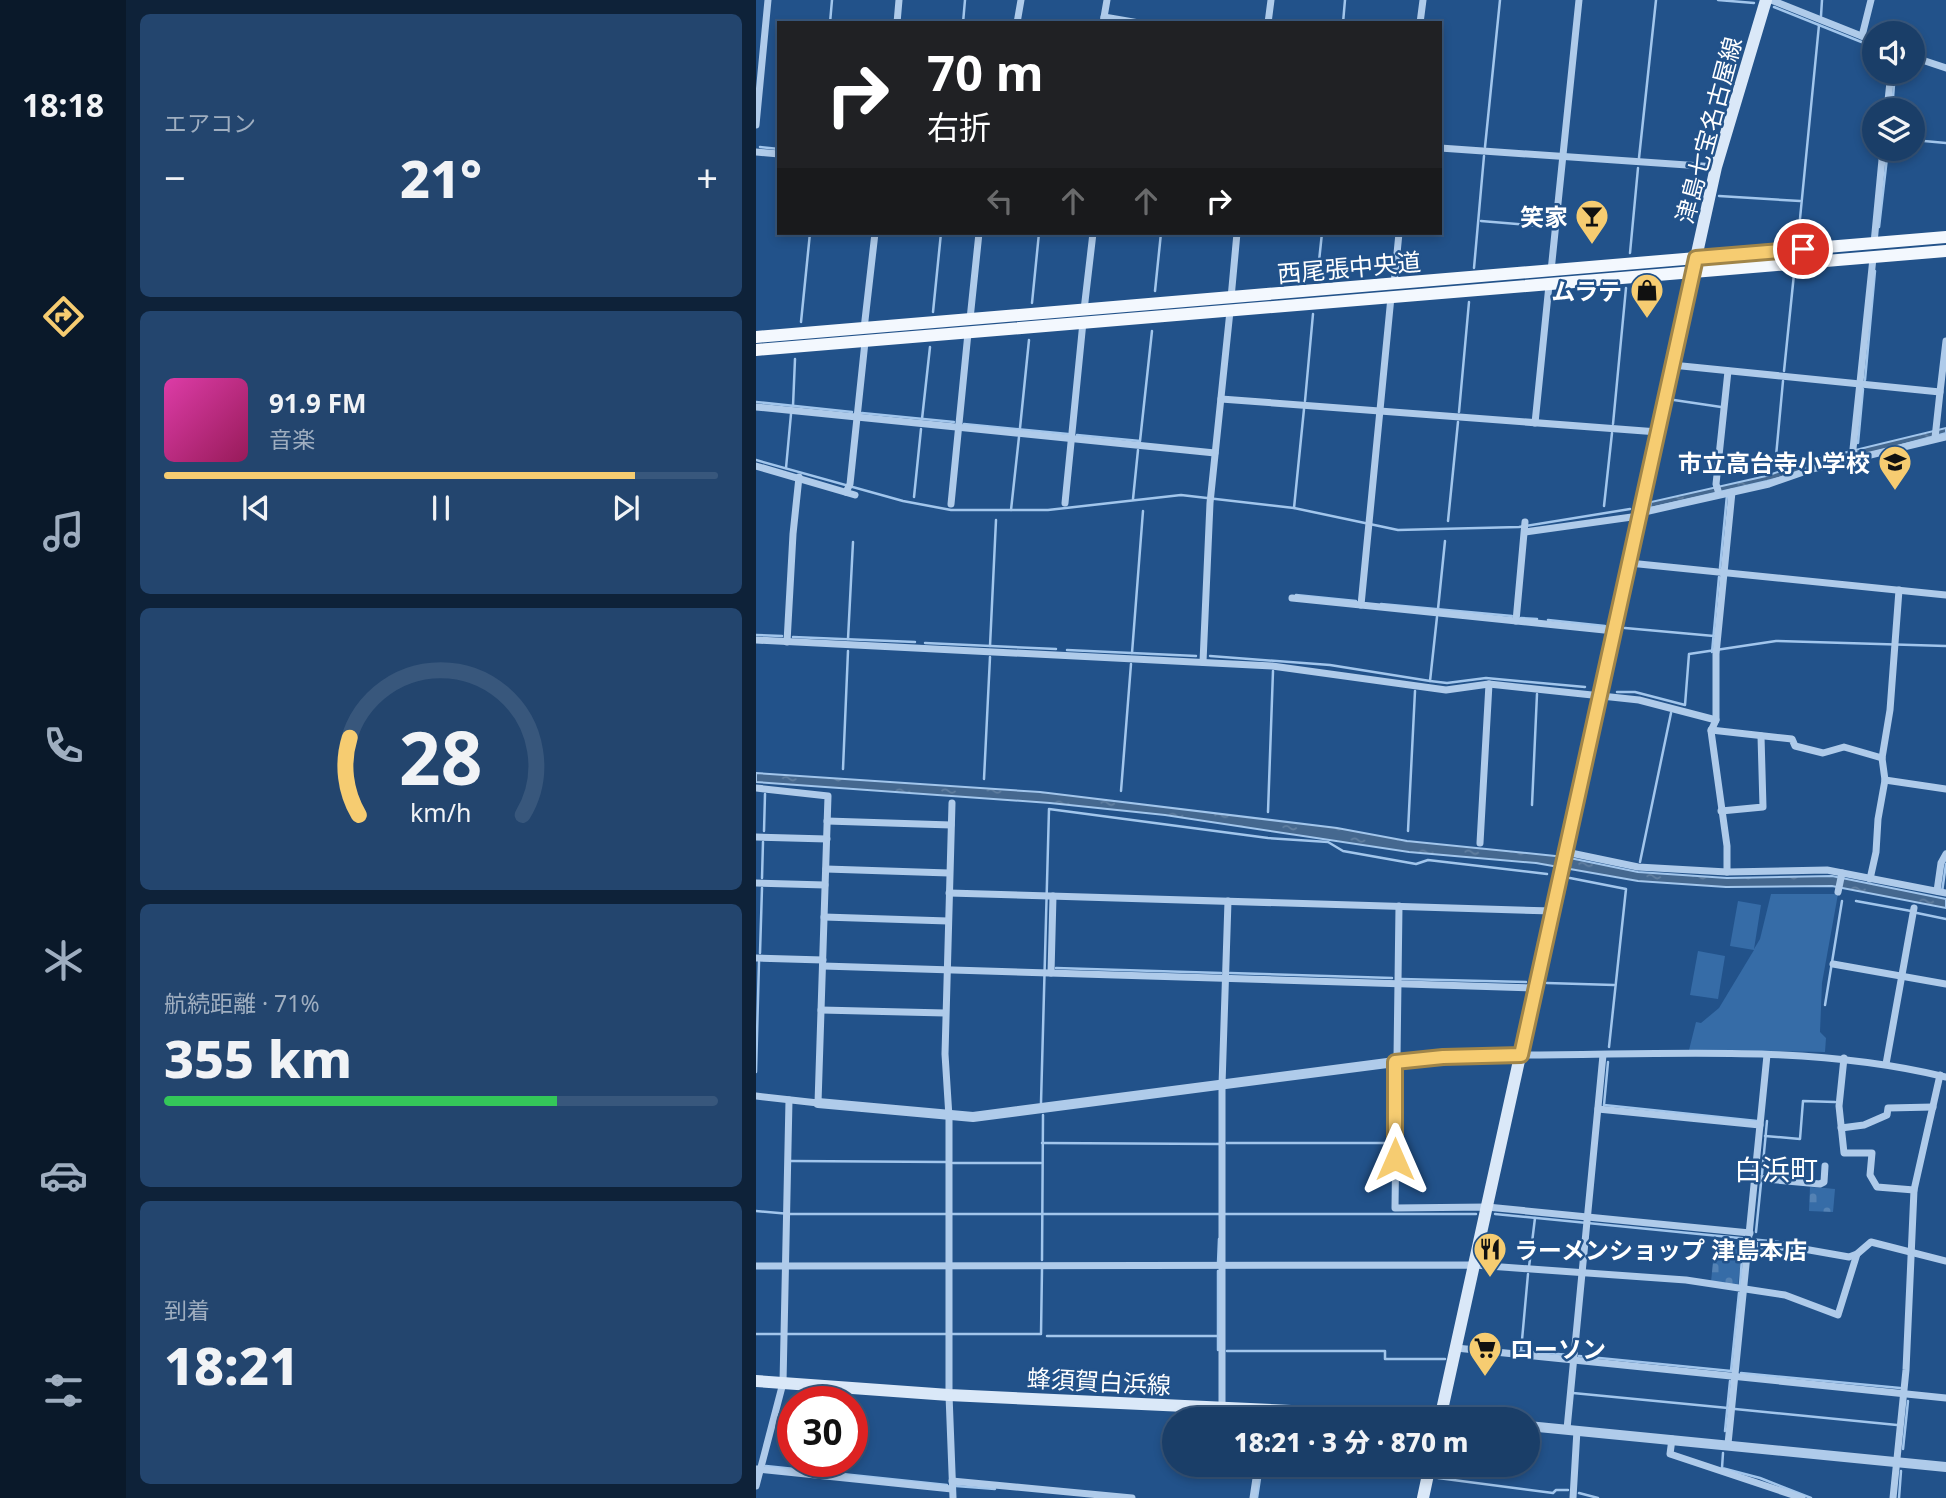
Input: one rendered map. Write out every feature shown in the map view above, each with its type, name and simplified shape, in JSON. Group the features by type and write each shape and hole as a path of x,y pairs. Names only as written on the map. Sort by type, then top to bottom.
{"main road":[{"name":"津島七宝名古屋線","path":"1444,1407 1716,167 1768,0"},
{"name":"西尾張中央道","path":"1393,291 1551,271 1946,237"},
{"name":"西尾張中央道","path":"756,337 864,335 1393,291 1549,285 1692,274 1946,251"},
{"name":"西尾張中央道","path":"756,350 864,335"},
{"name":"蜂須賀白浜線","path":"756,1381 949,1395 1183,1407"},
{"path":"1423,1498 1427,1477"}],"street":[{"path":"756,125 768,0"},
{"path":"897,21 899,0"},
{"path":"1017,21 1021,0"},
{"path":"1103,20 1107,0"},
{"path":"1268,21 1271,0"},
{"path":"1420,21 1423,0"},
{"path":"1551,271 1579,0"},
{"path":"1768,0 1862,36"},
{"path":"1866,21 1871,0"},
{"path":"1925,61 1946,68"},
{"path":"1442,148 1716,167"},
{"path":"756,152 777,154"},
{"path":"1874,243 1882,161"},
{"path":"756,466 849,490 875,235"},
{"path":"951,504 979,235"},
{"path":"1065,503 1093,235"},
{"path":"1203,662 1211,497 1237,235"},
{"path":"1361,605 1399,235"},
{"path":"1855,456 1873,258"},
{"path":"1535,423 1549,285"},
{"path":"1936,434 1946,341"},
{"path":"1672,365 1940,391"},
{"path":"1718,490 1728,371"},
{"path":"1221,399 1658,432"},
{"path":"756,407 1215,453"},
{"path":"1516,621 1525,528 1639,514 1718,490 1732,492 1936,434 1946,437"},
{"path":"787,642 799,477"},
{"path":"1727,872 1711,730 1716,720 1717,651 1732,492"},
{"path":"1629,563 1946,595"},
{"path":"1870,879 1885,780 1882,758 1890,710 1899,590"},
{"path":"1293,598 1614,631"},
{"path":"756,640 1203,662 1345,674 1446,690 1489,684 1639,699 1716,720"},
{"path":"1480,843 1489,684"},
{"path":"1711,730 1792,739 1796,746 1823,753 1844,747 1882,758"},
{"path":"1721,811 1763,807 1761,736"},
{"path":"1885,780 1946,789"},
{"path":"756,788 828,796 818,1103"},
{"path":"952,803 945,1013 949,1117 949,1395 953,1498"},
{"path":"827,821 951,825"},
{"path":"756,837 827,839"},
{"path":"1565,853 1638,867 1727,872 1826,870 1941,892 1941,863 1946,853"},
{"path":"826,869 949,873"},
{"path":"1838,890 1841,874"},
{"path":"756,883 825,885"},
{"path":"949,893 1553,911"},
{"path":"1047,973 1049,896"},
{"path":"1222,1407 1222,1085 1228,901"},
{"path":"1399,906 1395,1208 1487,1207 1749,1239 1849,1256 1857,1254 1871,1242 1946,1261"},
{"path":"1886,1065 1914,908"},
{"path":"824,917 948,921"},
{"path":"756,958 946,970 1536,988"},
{"path":"1833,964 1946,984"},
{"path":"821,1010 945,1013"},
{"path":"756,1096 949,1117 973,1117 1395,1062 1443,1057 1521,1055 1767,1055 1844,1058 1943,1076 1914,1190 1904,1394 1894,1498"},
{"path":"1573,1498 1573,1360 1602,1055"},
{"path":"1728,1444 1767,1055"},
{"path":"1844,1058 1839,1100 1844,1153 1872,1153 1870,1175 1877,1187 1914,1190"},
{"path":"756,1486 758,1469 783,1383 789,1100"},
{"path":"1842,1128 1864,1125 1887,1115 1888,1108 1933,1107"},
{"path":"1598,1109 1760,1125"},
{"path":"1755,1178 1819,1184 1824,1182 1825,1166"},
{"path":"756,1266 1474,1265 1582,1275 1686,1280 1785,1296 1838,1315 1857,1254"},
{"path":"1456,1348 1946,1398"},
{"path":"1540,1427 1898,1460 1946,1467"},
{"path":"1672,1439 1670,1454 1802,1498"},
{"path":"758,1469 1132,1498"},
{"path":"1253,1498 1256,1477"}],"green space":[{"path":"1771,894 1838,894 1822,983 1820,1032 1826,1038 1825,1052 1689,1050 1696,1022 1701,1023 1719,1008 1754,950 1730,946 1738,901 1761,905 1754,949 1760,939"},
{"path":"1698,951 1725,956 1718,999 1690,995"},
{"path":"1810,1187 1835,1189 1833,1212 1809,1211"},
{"path":"1715,1242 1742,1244 1738,1286 1711,1282"}],"water":[{"path":"1946,428 1946,433 1767,481 1650,508 1651,502 1766,476 1810,461"},
{"path":"756,773 1040,792 1337,828 1407,841 1565,857 1638,872 1727,878 1832,876 1946,899 1946,908 1832,886 1726,887 1638,881 1536,863 1409,852 1165,815 1050,803 756,782"}],"waterway":[{"path":"830,21 832,0"},
{"path":"963,21 965,0"},
{"path":"1343,21 1345,0"},
{"path":"1485,147 1500,0"},
{"path":"1639,158 1656,0"},
{"path":"1718,0 1754,3"},
{"path":"1821,16 1822,0"},
{"path":"1774,7 1862,42"},
{"path":"1798,239 1819,25"},
{"path":"1893,98 1894,84"},
{"path":"1925,141 1946,143"},
{"path":"760,147 777,149"},
{"path":"1474,268 1484,156"},
{"path":"1879,227 1887,161"},
{"path":"1630,253 1638,168"},
{"path":"1719,196 1800,201"},
{"path":"1481,221 1552,227"},
{"path":"801,322 810,235"},
{"path":"933,312 941,235"},
{"path":"1032,303 1039,235"},
{"path":"1155,291 1161,235"},
{"path":"1317,280 1322,235"},
{"path":"1865,380 1875,271"},
{"path":"1784,371 1794,274"},
{"path":"1613,424 1626,288"},
{"path":"1459,412 1469,302"},
{"path":"1305,401 1313,314"},
{"path":"1077,435 1140,441 1152,331"},
{"path":"1020,428 1029,340"},
{"path":"922,419 930,347"},
{"path":"793,406 795,359"},
{"path":"1775,467 1783,381"},
{"path":"1858,443 1863,389"},
{"path":"1674,400 1721,407"},
{"path":"756,402 852,412"},
{"path":"1294,508 1304,409"},
{"path":"862,413 954,422"},
{"path":"786,468 791,414"},
{"path":"1448,521 1458,422"},
{"path":"964,424 1068,434"},
{"path":"914,497 921,429"},
{"path":"1604,506 1612,433"},
{"path":"1011,510 1019,437"},
{"path":"1133,499 1138,450"},
{"path":"756,460 903,501 951,510 1048,510 1181,495 1294,508 1398,530 1519,527 1630,509"},
{"path":"1720,568 1727,495"},
{"path":"1132,653 1143,511"},
{"path":"990,646 996,520"},
{"path":"1438,609 1445,541"},
{"path":"848,639 853,542"},
{"path":"1712,652 1719,577"},
{"path":"1296,595 1356,601"},
{"path":"1381,604 1512,616"},
{"path":"1437,617 1430,681 1447,683 1486,678 1585,687"},
{"path":"1521,618 1537,619"},
{"path":"1548,620 1605,626"},
{"path":"1625,628 1714,636"},
{"path":"756,635 782,636"},
{"path":"793,637 915,642"},
{"path":"1617,692 1635,692 1685,705 1689,654 1776,641 1946,646"},
{"path":"925,643 1056,649"},
{"path":"1067,650 1196,656"},
{"path":"843,769 848,651"},
{"path":"1210,656 1330,665 1430,681"},
{"path":"984,779 990,657"},
{"path":"1121,791 1131,664"},
{"path":"1268,812 1273,671"},
{"path":"1408,831 1415,691"},
{"path":"1532,805 1537,694"},
{"path":"1640,862 1671,713"},
{"path":"764,831 765,794"},
{"path":"1041,1103 1049,809 1268,838 1328,842 1343,851 1416,864 1428,860 1547,874"},
{"path":"762,878 763,842"},
{"path":"1942,892 1946,864"},
{"path":"1570,878 1626,889 1609,1047"},
{"path":"760,953 762,888"},
{"path":"1825,1005 1842,901"},
{"path":"1856,901 1911,911"},
{"path":"1917,913 1946,919"},
{"path":"756,1072 759,962"},
{"path":"1056,968 1221,973"},
{"path":"1230,973 1392,978"},
{"path":"1401,979 1526,982"},
{"path":"1547,983 1614,985"},
{"path":"1608,1062 1604,1105 1757,1121"},
{"path":"1765,1136 1800,1139 1803,1101 1835,1102"},
{"path":"1042,1260 1043,1115"},
{"path":"1762,1174 1767,1121"},
{"path":"1042,1143 1219,1144"},
{"path":"1227,1143 1391,1143"},
{"path":"791,1161 946,1162"},
{"path":"953,1163 1041,1163"},
{"path":"1756,1232 1761,1183"},
{"path":"756,1211 790,1214 1476,1214"},
{"path":"1495,1214 1789,1243"},
{"path":"1529,1267 1535,1218"},
{"path":"1218,1263 1219,1239"},
{"path":"1740,1285 1743,1245"},
{"path":"756,1334 1041,1334 1042,1269"},
{"path":"1218,1271 1218,1350"},
{"path":"1528,1274 1521,1351 1570,1355"},
{"path":"1579,1356 1731,1371 1739,1293"},
{"path":"1047,1336 1218,1336"},
{"path":"1227,1351 1385,1351 1385,1359 1445,1359"},
{"path":"1741,1373 1900,1388"},
{"path":"1725,1431 1730,1381"},
{"path":"1573,1393 1728,1408"},
{"path":"1903,1449 1908,1401"},
{"path":"1735,1409 1897,1425"},
{"path":"1723,1453 1722,1468 1760,1478 1811,1498"},
{"path":"766,1466 947,1485"},
{"path":"1899,1498 1901,1471"},
{"path":"1257,1498 1260,1477"},
{"path":"1438,1478 1553,1493 1556,1490 1568,1490"},
{"path":"956,1486 995,1489"},
{"path":"1579,1493 1598,1498"}],"place":[{"name":"笑家","path":"1592,246"},
{"name":"ムラテ","path":"1647,320"},
{"name":"市立高台寺小学校","path":"1895,492"},
{"name":"ラーメンショップ 津島本店","path":"1490,1279"},
{"name":"ローソン","path":"1485,1378"}],"district":[{"name":"白浜町","path":"1776,1169"}],"route":[{"path":"1395,1159 1395,1062 1443,1057 1521,1055 1696,258 1803,249"}]}
